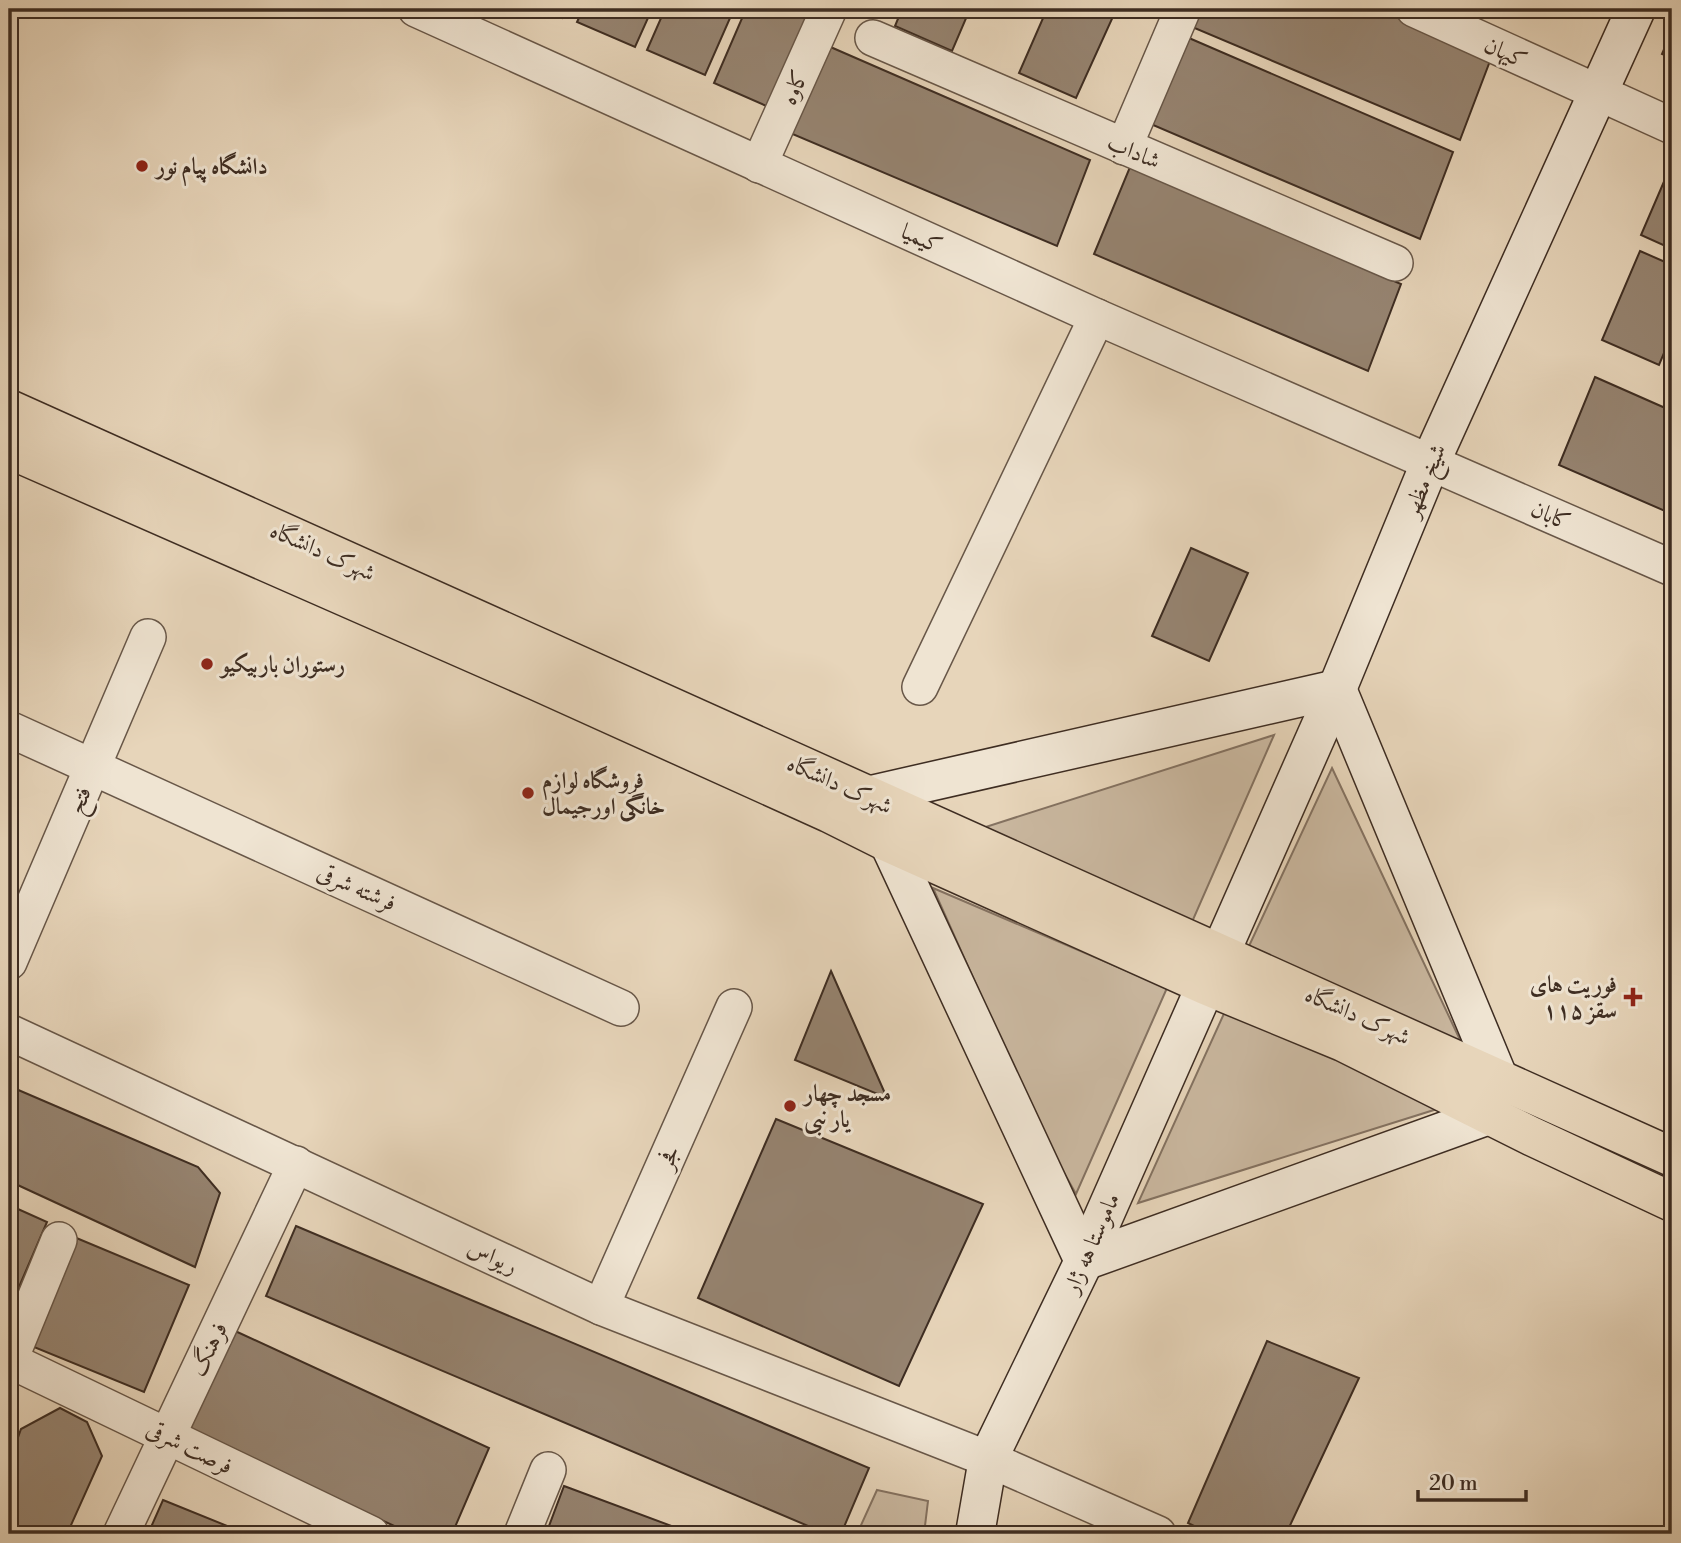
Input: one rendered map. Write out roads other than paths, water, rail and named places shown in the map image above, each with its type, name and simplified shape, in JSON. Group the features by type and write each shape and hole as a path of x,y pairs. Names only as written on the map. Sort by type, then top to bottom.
{"main road":[{"name":"شیخ مظهر","path":"1211,970 1337,689 1431,461 1636,9"},
{"name":"شهرک دانشگاه","path":"9,409 867,796 1211,970 1498,1077 1672,1157"},
{"path":"9,449 537,681 829,813 889,843 1211,970 1343,1042 1672,1202"},
{"path":"1337,689 1498,1077 1489,1115 1084,1261 867,796 1337,689"},
{"name":"ماموستا هه ژار","path":"975,1534 988,1459 1084,1261 1211,970"}],"street":[{"name":"کیمیا","path":"416,9 1097,317 1431,461"},
{"name":"کاوه","path":"760,165 829,9"},
{"path":"1124,147 1183,9"},
{"name":"کیهان","path":"1414,9 1672,126"},
{"name":"شاداب","path":"873,38 1395,263"},
{"path":"920,687 1097,317"},
{"name":"کابان","path":"1431,461 1672,568"},
{"name":"فتح","path":"9,962 148,637"},
{"name":"فرشته شرقی","path":"9,729 621,1008"},
{"name":"فجر","path":"601,1307 734,1007"},
{"name":"ریواس","path":"9,1032 601,1307 988,1459 1158,1534"},
{"name":"فرهنگ","path":"121,1534 296,1164"},
{"path":"9,1361 59,1240"},
{"name":"فرصت شرقی","path":"9,1361 371,1534"},
{"path":"522,1534 548,1470"}],"place":[{"name":"دانشگاه پیام نور","path":"142,166"},
{"name":"رستوران باربیکیو","path":"207,664"},
{"name":"فروشگاه لوازم خانگی اورجیمال","path":"528,793"},
{"name":"فوریت های ۱۱۵ سقز","path":"1633,997"},
{"name":"مسجد چهار یار نبی","path":"790,1106"}]}
